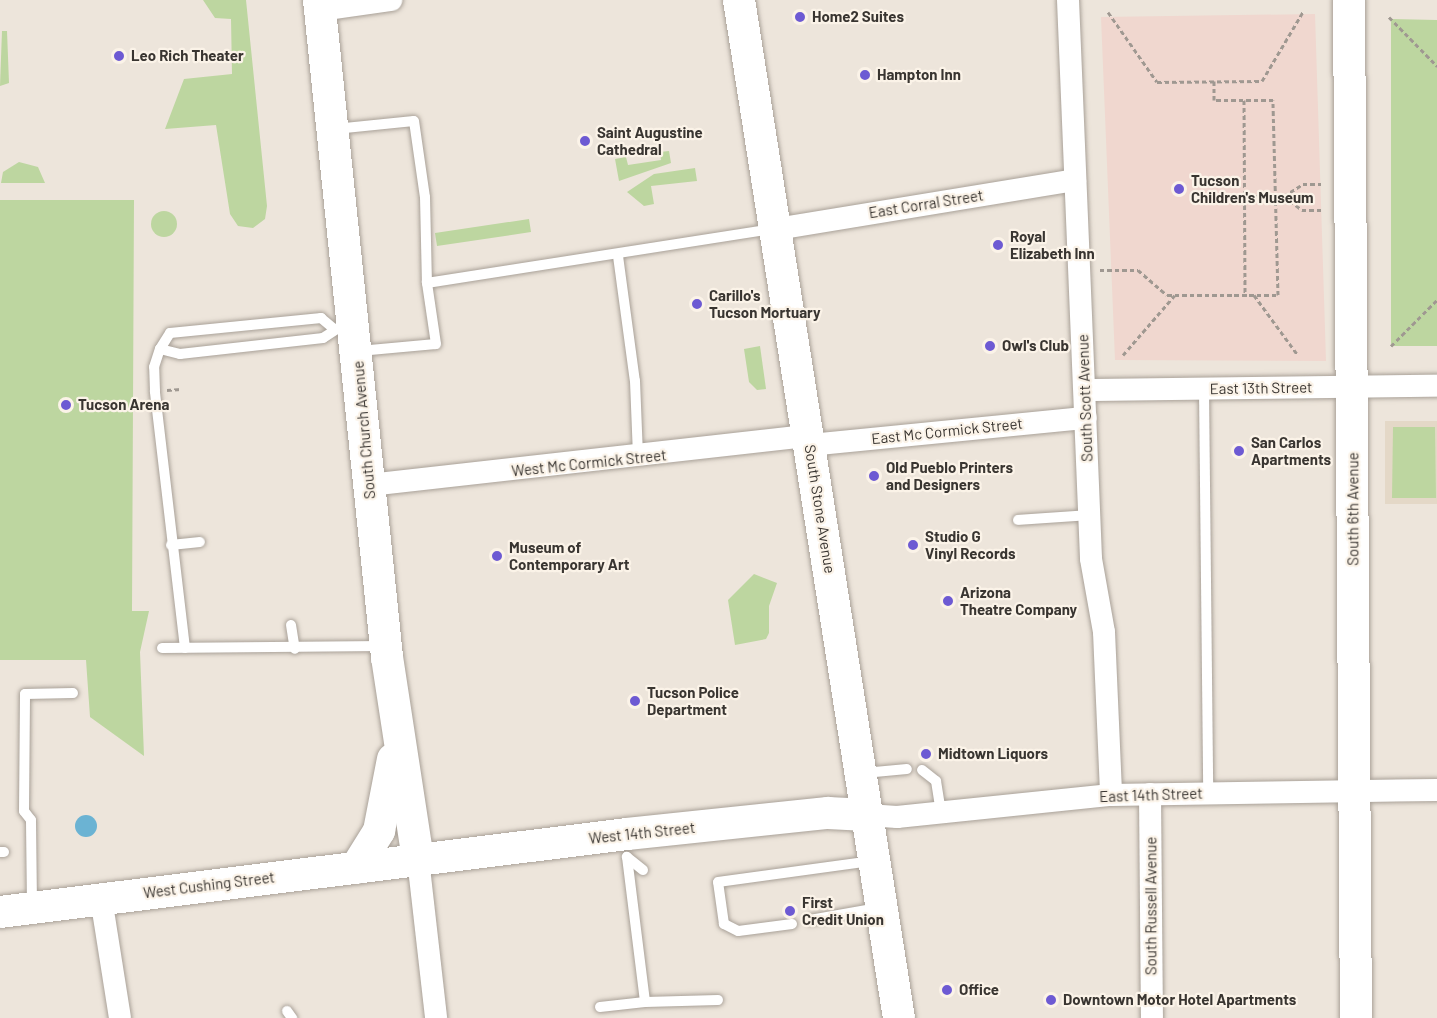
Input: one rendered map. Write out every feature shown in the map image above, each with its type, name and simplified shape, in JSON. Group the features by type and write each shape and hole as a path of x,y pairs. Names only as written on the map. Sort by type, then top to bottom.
{"street":[{"path":"320,5 391,0"},
{"name":"South Stone Avenue","path":"739,0 899,1018"},
{"name":"South Scott Avenue","path":"1068,0 1089,515 1104,632 1111,795"},
{"name":"South 6th Avenue","path":"1349,0 1356,1018"},
{"name":"South Church Avenue","path":"320,5 348,335 369,485 386,646 418,859"},
{"name":"East Corral Street","path":"776,229 1076,180"},
{"name":"East 13th Street","path":"1085,390 1437,386"},
{"name":"East Mc Cormick Street","path":"809,441 1086,418"},
{"name":"West Mc Cormick Street","path":"369,485 809,441"},
{"path":"356,868 379,831 398,732"},
{"name":"East 14th Street","path":"867,815 941,812 1111,795 1437,790"},
{"name":"South Russell Avenue","path":"1150,794 1152,1018"},
{"name":"West 14th Street","path":"418,859 828,813 867,815"},
{"path":"418,859 436,1018"},
{"name":"West Cushing Street","path":"0,912 418,859"},
{"path":"101,898 120,1018"}],"lane":[{"path":"160,349 180,354 348,335 436,344 427,283 425,198 414,121 332,130"},
{"path":"427,283 618,256 776,229"},
{"path":"618,256 635,381 638,457"},
{"path":"185,648 171,545 155,391 154,367 160,349 171,333 321,318 348,335"},
{"path":"1204,389 1208,793"},
{"path":"1018,520 1089,515"},
{"path":"171,545 200,542"},
{"path":"291,625 295,649"},
{"path":"162,648 295,649 386,646"},
{"path":"32,907 31,820 24,811 25,694 73,693"},
{"path":"861,773 908,769"},
{"path":"922,770 936,781 941,812"},
{"path":"643,870 627,857 645,1002"},
{"path":"792,924 738,931 724,924 718,882 874,861"},
{"path":"810,920 881,908"},
{"path":"600,1007 645,1002 718,1000"}],"path":[{"path":"1108,12 1157,82 1262,81 1304,10"},
{"path":"1389,17 1437,66"},
{"path":"1100,270 1138,270 1167,295 1278,295 1273,100 1215,100 1214,81"},
{"path":"1244,100 1245,295"},
{"path":"1224,196 1284,196 1303,184 1321,184"},
{"path":"1284,196 1302,210 1322,210"},
{"path":"1124,355 1175,295"},
{"path":"1253,295 1297,354"},
{"path":"1391,346 1437,300"}],"shaded area":[{"path":"1315,14 1326,361 1115,360 1101,17"},
{"path":"1385,421 1437,421 1437,504 1385,504"}],"green space":[{"path":"203,0 246,0 267,206 265,219 253,228 238,226 230,214 216,125 165,129 184,79 232,74 231,19 215,18"},
{"path":"1391,19 1437,20 1437,346 1391,346"},
{"path":"2,31 7,31 9,83 0,86"},
{"path":"669,151 671,163 619,181 615,159 626,157 628,165 661,160 660,152"},
{"path":"19,162 38,167 45,183 1,183 3,172"},
{"path":"695,168 697,181 651,186 654,204 644,206 627,192 654,174"},
{"name":"Tucson Arena","path":"0,200 134,200 132,611 149,611 140,652 144,756 90,717 86,660 0,660"},
{"path":"164,211 173,215 177,224 173,233 164,237 155,233 151,224 155,215"},
{"path":"529,219 531,232 437,246 435,233"},
{"path":"760,346 766,389 757,390 749,382 744,349"},
{"path":"1393,427 1435,427 1436,498 1392,498"},
{"path":"754,574 777,583 769,606 769,633 766,639 735,645 728,600"}],"water":[{"path":"86,815 94,818 97,826 94,834 86,837 78,834 75,826 78,818"}],"place":[{"name":"Home2 Suites","path":"800,17"},
{"name":"Leo Rich Theater","path":"119,56"},
{"name":"Hampton Inn","path":"865,75"},
{"name":"Saint Augustine Cathedral","path":"585,141"},
{"name":"Tucson Children's Museum","path":"1179,189"},
{"name":"Royal Elizabeth Inn","path":"998,245"},
{"name":"Carillo's Tucson Mortuary","path":"697,304"},
{"name":"Owl's Club","path":"990,346"},
{"name":"Tucson Arena","path":"66,405"},
{"name":"San Carlos Apartments","path":"1239,451"},
{"name":"Old Pueblo Printers and Designers","path":"874,476"},
{"name":"Studio G Vinyl Records","path":"913,545"},
{"name":"Museum of Contemporary Art","path":"497,556"},
{"name":"Arizona Theatre Company","path":"948,601"},
{"name":"Tucson Police Department","path":"635,701"},
{"name":"Midtown Liquors","path":"926,754"},
{"name":"First Credit Union","path":"790,911"},
{"name":"Office","path":"947,990"},
{"name":"Downtown Motor Hotel Apartments","path":"1051,1000"}]}
